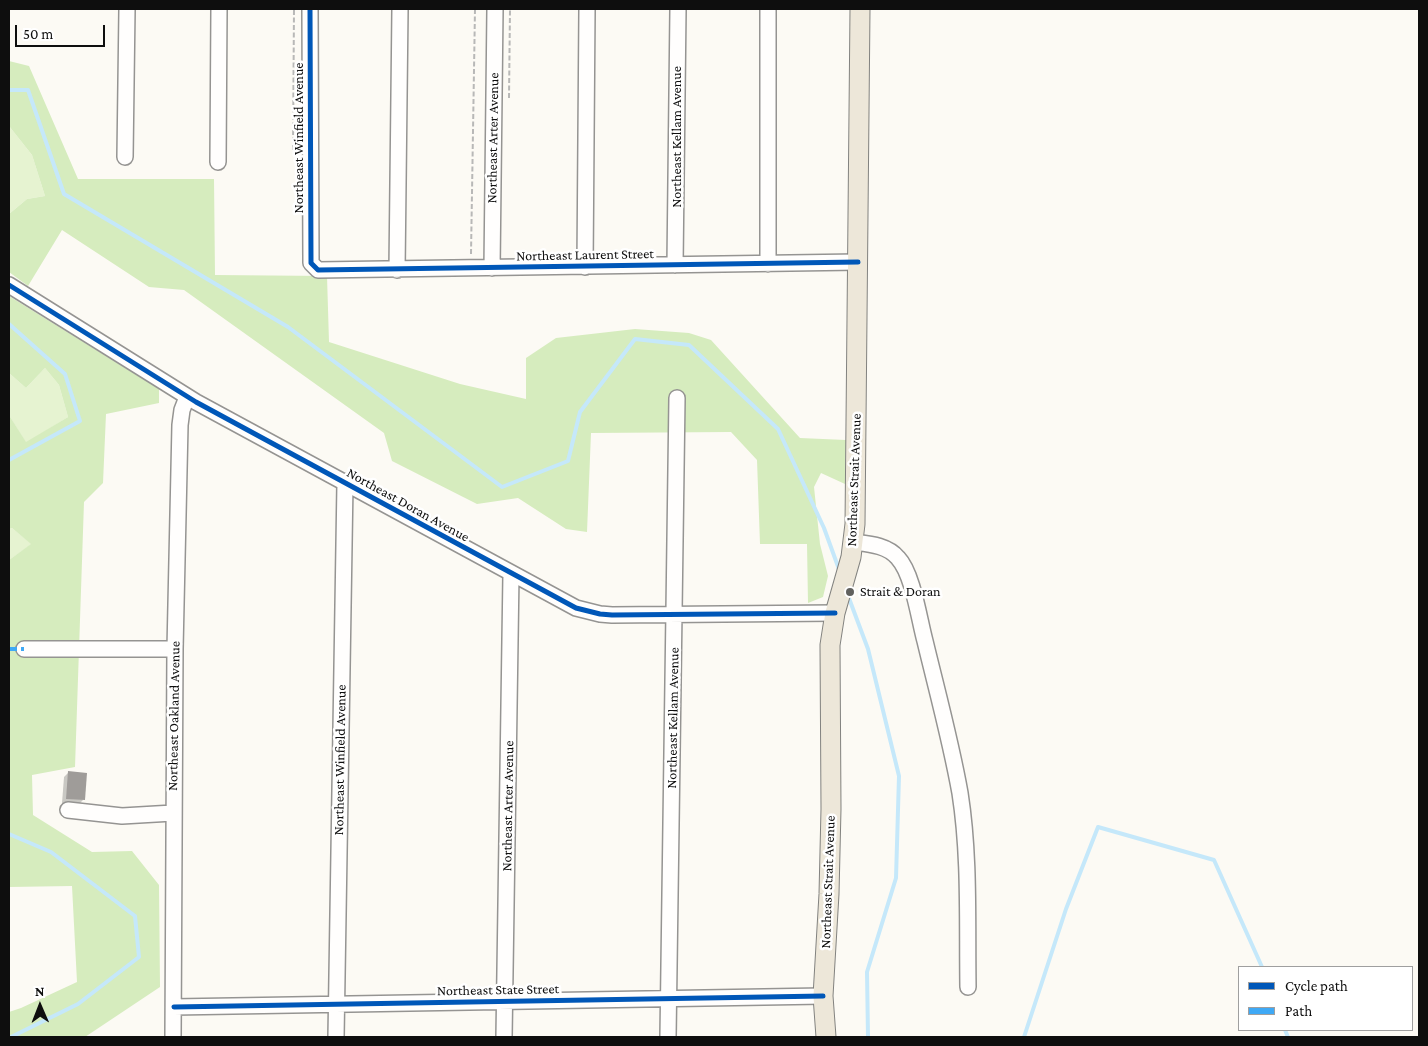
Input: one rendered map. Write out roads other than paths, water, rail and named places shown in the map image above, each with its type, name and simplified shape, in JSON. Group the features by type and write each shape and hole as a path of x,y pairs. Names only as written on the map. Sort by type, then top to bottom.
{"main road":[{"name":"Northeast Strait Avenue","path":"826,1037 823,996 829,894 830,645 835,613 844,586 855,524 860,9"}],"street":[{"path":"125,156 127,9"},
{"path":"218,162 219,9"},
{"name":"Northeast Winfield Avenue","path":"310,9 311,263 313,267"},
{"path":"397,270 400,9"},
{"name":"Northeast Arter Avenue","path":"492,268 495,9"},
{"path":"585,267 587,9"},
{"name":"Northeast Kellam Avenue","path":"675,265 678,9"},
{"path":"768,9 768,264"},
{"name":"Northeast Laurent Street","path":"313,267 322,271 858,262"},
{"name":"Northeast Doran Avenue","path":"9,285 187,396 566,604 587,612 612,615 835,613"},
{"name":"Northeast Oakland Avenue","path":"173,1037 175,649 180,425 182,410 187,396"},
{"name":"Northeast Kellam Avenue","path":"668,1037 677,398"},
{"name":"Northeast Winfield Avenue","path":"336,1037 345,483"},
{"path":"853,542 874,545 892,552 905,568 914,594 960,793 967,877 968,986"},
{"name":"Northeast Arter Avenue","path":"504,1037 511,574"},
{"path":"24,649 175,649"},
{"path":"68,810 122,816 173,813"},
{"name":"Northeast State Street","path":"174,1007 823,996"}],"waterway":[{"path":"9,90 28,90 64,194 288,327 502,487 568,461 580,412 635,339 689,345 778,429 824,528 840,572"},
{"path":"9,324 65,374 80,421 9,460"},
{"path":"847,593 868,649 899,776 896,878 867,972 868,1037"},
{"path":"1024,1037 1066,909 1098,827 1214,860 1262,966"},
{"path":"9,834 51,852 135,916 139,957 78,1004 11,1037"},
{"path":"1285,1031 1288,1037"}],"place":[{"name":"Strait & Doran","path":"850,592"}]}
